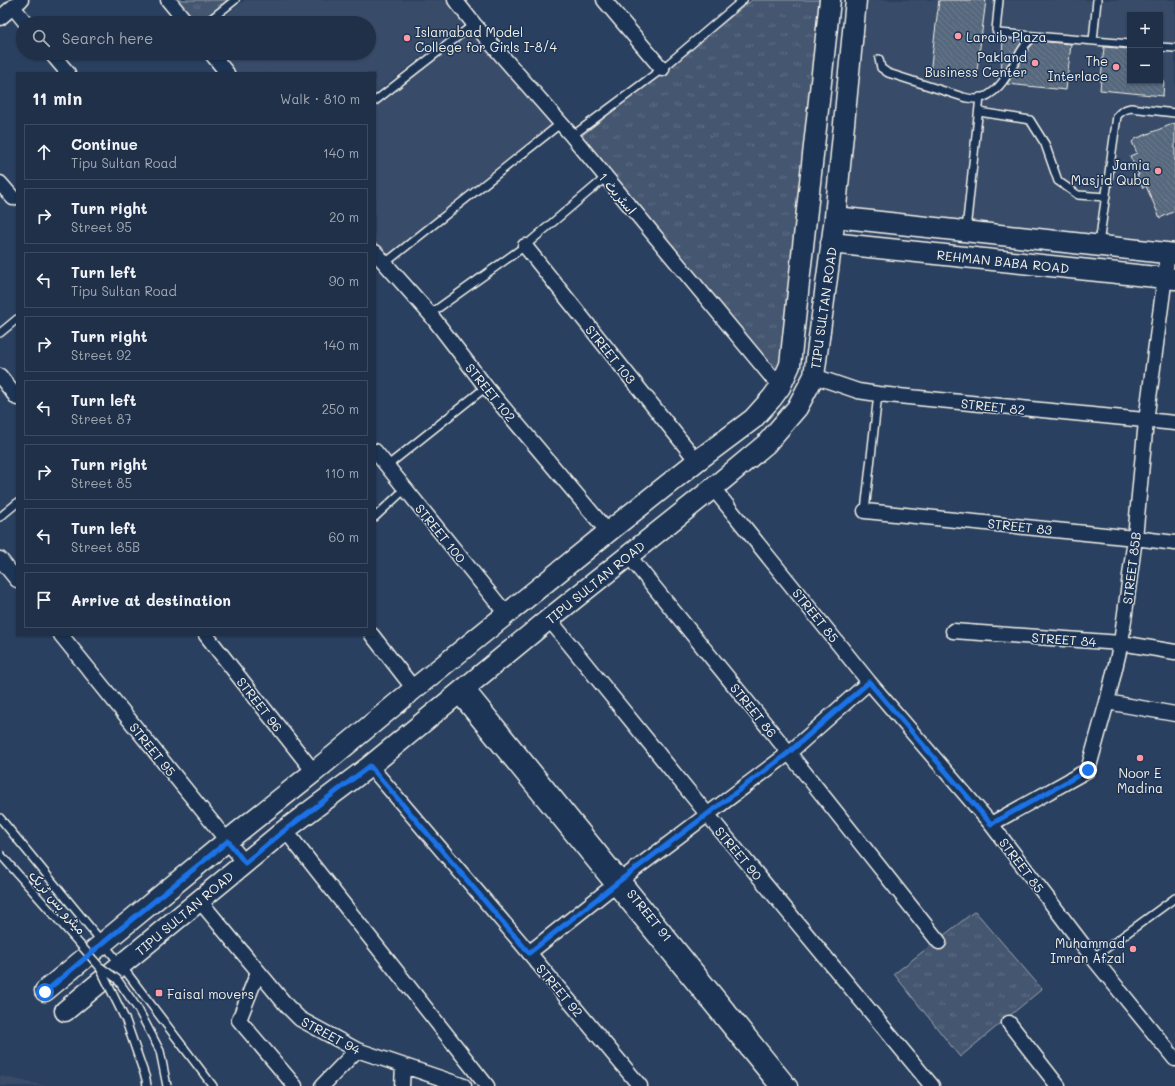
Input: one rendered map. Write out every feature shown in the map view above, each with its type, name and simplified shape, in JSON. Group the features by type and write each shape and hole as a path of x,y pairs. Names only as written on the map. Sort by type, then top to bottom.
{"street":[{"path":"168,0 181,16"},
{"name":"اسٹریٹ 1","path":"455,0 560,124 572,136 780,387"},
{"path":"604,0 662,69"},
{"name":"TIPU SULTAN ROAD","path":"45,992 414,689 697,461 753,419 772,398 780,387 790,365 830,0"},
{"name":"TIPU SULTAN ROAD","path":"65,1011 285,830 370,766 461,690 713,488 766,444 797,408 814,376 835,217 856,0"},
{"path":"0,18 17,3 23,16"},
{"path":"825,52 850,54"},
{"path":"57,60 67,72"},
{"path":"216,60 225,72"},
{"path":"0,183 15,196"},
{"name":"REHMAN BABA ROAD","path":"835,217 1171,254"},
{"name":"REHMAN BABA ROAD","path":"832,243 1170,279"},
{"name":"STREET 103","path":"526,246 697,461"},
{"name":"STREET 102","path":"376,253 430,314 486,387 608,532"},
{"name":"STREET 85B","path":"991,824 1088,770 1107,702 1121,643 1135,538 1146,421 1170,279 1171,254"},
{"path":"0,376 16,397"},
{"name":"STREET 82","path":"814,376 858,391 878,394 1175,423"},
{"name":"STREET 100","path":"376,452 507,615"},
{"name":"STREET 85","path":"713,488 869,682 991,824 1092,958 1175,1058"},
{"path":"656,494 673,519"},
{"name":"STREET 83","path":"865,511 1175,543"},
{"name":"STREET 86","path":"628,555 938,942"},
{"path":"0,559 16,579"},
{"name":"STREET 90","path":"549,619 707,814 932,1086"},
{"name":"STREET 84","path":"953,631 1121,643 1175,652"},
{"name":"STREET 95","path":"62,636 245,863"},
{"name":"STREET 96","path":"207,636 314,772"},
{"path":"373,636 414,689"},
{"path":"476,640 494,664"},
{"path":"529,953 707,814 788,753 869,682"},
{"name":"STREET 91","path":"461,690 618,883 790,1086"},
{"path":"1107,702 1175,714"},
{"name":"STREET 92","path":"370,766 640,1086"},
{"path":"285,830 486,1086"},
{"path":"618,883 777,1086"},
{"name":"STREET 94","path":"199,900 258,972 300,1019 357,1050 464,1086"},
{"path":"258,972 239,1020 295,1086"},
{"path":"1009,1023 1058,1086"},
{"path":"322,1086 357,1050"},
{"path":"402,1086 403,1066"}],"lane":[{"path":"215,16 235,0"},
{"path":"572,136 662,69 743,0"},
{"path":"999,0 996,32 1127,44"},
{"path":"1093,41 1097,0"},
{"path":"376,100 474,24"},
{"path":"879,58 881,68 888,74 963,97 976,99 987,95 997,88 1005,79 1024,46 1035,36"},
{"path":"1163,47 1175,48"},
{"path":"966,231 980,97"},
{"path":"1099,245 1116,122 1120,112 1131,108 1175,113"},
{"path":"979,112 1030,120 1045,144 1058,181 1078,195 1106,197"},
{"path":"384,264 560,124"},
{"path":"430,314 526,246 606,177"},
{"path":"0,333 16,320"},
{"path":"387,466 486,387"},
{"path":"865,511 878,394"},
{"path":"376,516 405,489"},
{"path":"0,517 16,504"},
{"path":"0,818 121,965 212,1086"},
{"name":"میٹرو بس ٹریک","path":"0,854 99,966 117,979 138,1009 160,1051 168,1086"},
{"path":"1092,958 1175,898"},
{"name":"میٹرو بس ٹریک","path":"99,966 126,1021 148,1086"}],"shaded area":[{"name":"Islamabad Model College for Girls I-8/4","path":"245,0 447,0 464,23 376,92 376,72 233,72 223,60 376,60 376,16 225,16"},
{"path":"856,0 1175,0 1175,254 835,217"},
{"path":"473,29 554,126 387,265 376,252 376,104"},
{"path":"0,1076 46,1086 0,1086"}],"green space":[{"path":"176,0 228,0 208,16 189,16"},
{"path":"752,0 821,0 779,380 579,138"},
{"path":"975,911 1042,989 960,1057 894,974"}],"building":[{"name":"Laraib Plaza","path":"939,0 986,0 976,78 930,73"},
{"path":"1003,38 1023,40 1001,75"},
{"name":"Pakland Business Center","path":"1036,41 1071,44 1066,90 1007,84 1029,48"},
{"name":"The Interlace","path":"1104,47 1127,49 1127,84 1163,84 1164,81 1163,96 1100,90"},
{"name":"Jamia Masjid Quba","path":"1175,123 1175,211 1160,218 1146,186 1143,188 1130,156 1137,153 1132,142 1135,139"}],"place":[{"name":"Laraib Plaza","path":"958,36"},
{"name":"Islamabad Model College for Girls I-8/4","path":"407,38"},
{"name":"Pakland Business Center","path":"1035,63"},
{"name":"The Interlace","path":"1116,67"},
{"name":"Jamia Masjid Quba","path":"1158,171"},
{"name":"Noor E Madina","path":"1140,758"},
{"name":"Muhammad Imran Afzal","path":"1133,949"},
{"name":"Faisal movers","path":"159,993"}],"route":[{"path":"45,992 228,841 245,863 285,830 370,766 529,953 622,879 788,753 869,682 991,824 1088,770"}]}
